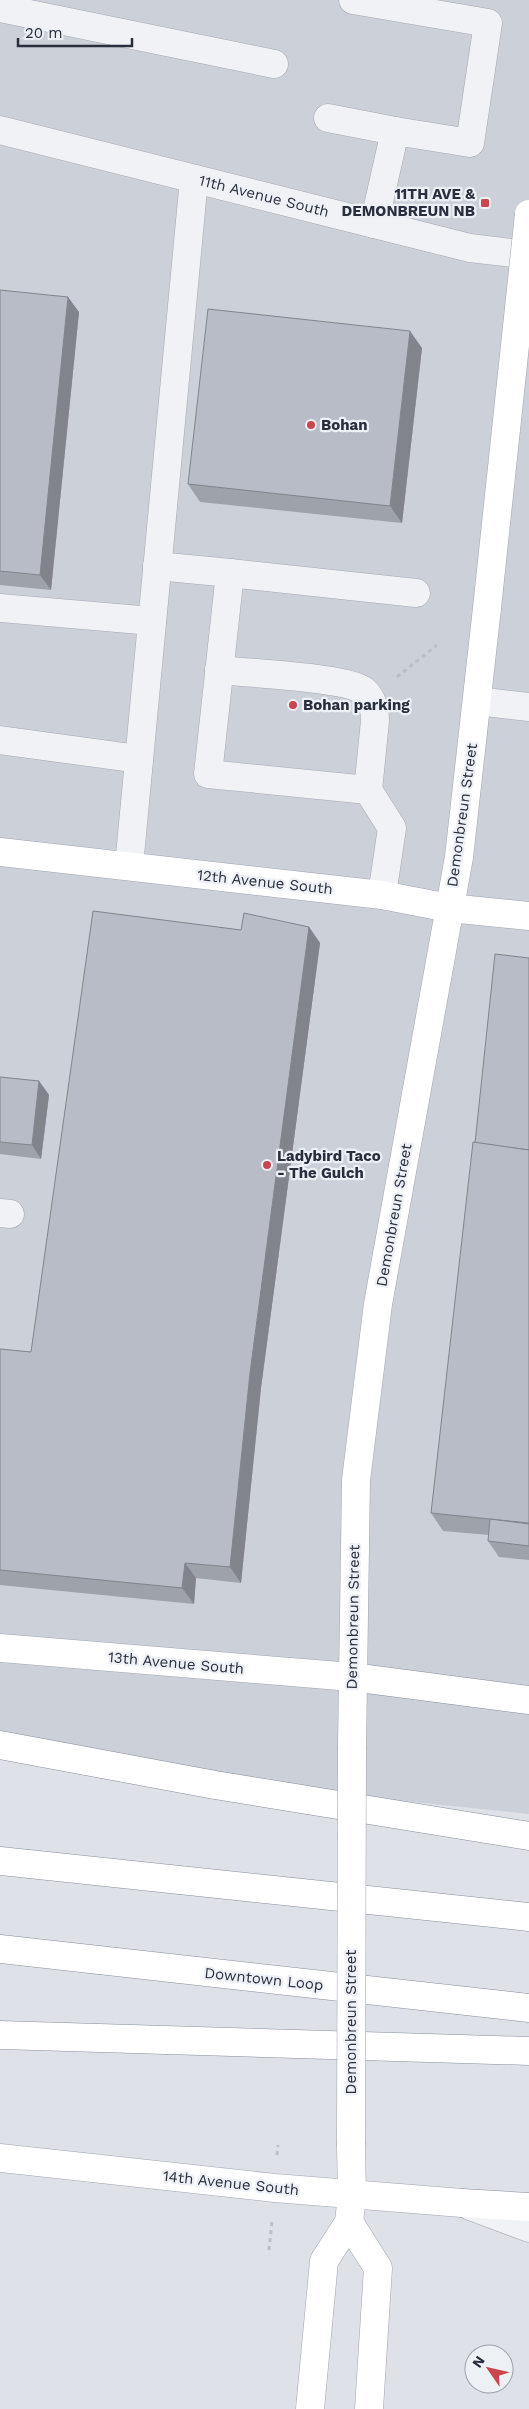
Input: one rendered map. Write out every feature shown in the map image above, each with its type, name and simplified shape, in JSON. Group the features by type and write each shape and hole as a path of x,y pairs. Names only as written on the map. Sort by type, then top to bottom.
{"main road":[{"name":"Demonbreun Street","path":"310,2409 324,2261 349,2222 352,2194 352,1677 356,1480 378,1304 459,857 529,214"},
{"name":"12th Avenue South","path":"0,852 382,895 449,908 529,916"},
{"name":"13th Avenue South","path":"0,1648 352,1677 529,1700"},
{"path":"0,1745 216,1785 529,1836"},
{"path":"0,1851 108,1872"},
{"path":"0,1861 529,1917"},
{"name":"Downtown Loop","path":"0,1949 529,2008"},
{"path":"0,2035 529,2051"},
{"name":"14th Avenue South","path":"0,2158 352,2194 529,2207"},
{"path":"349,2222 378,2268 369,2409"}],"street":[{"path":"328,118 470,143 488,23 353,0"},
{"path":"0,8 274,64"},
{"name":"11th Avenue South","path":"0,130 470,248 529,255"},
{"path":"374,224 395,131"},
{"path":"129,866 194,179"},
{"path":"157,566 416,592"},
{"path":"230,573 208,774 368,790"},
{"path":"0,608 152,621"},
{"path":"218,670 340,682 363,690 371,698 375,710 375,721 368,790 392,828 382,895"},
{"path":"477,701 529,707"},
{"path":"0,740 139,759"},
{"path":"462,2203 529,2228"}],"path":[{"path":"371,698 437,645"}],"shaded area":[{"path":"0,0 529,0 529,1814 0,1759"}],"building":[{"path":"0,290 68,297 40,575 0,571"},
{"name":"Bohan","path":"208,309 410,331 390,506 188,484"},
{"path":"93,911 241,930 244,913 309,927 250,1373 230,1567 185,1563 182,1588 0,1570 0,1349 31,1352"},
{"path":"495,954 529,958 529,1150 475,1143"},
{"path":"0,1077 39,1081 32,1145 0,1142"},
{"path":"473,1142 529,1150 529,1523 431,1513"},
{"path":"490,1519 529,1524 529,1546 488,1541"}],"place":[{"name":"11TH AVE & DEMONBREUN NB","path":"485,203"},
{"name":"Bohan","path":"311,425"},
{"name":"Bohan parking","path":"293,705"},
{"name":"Ladybird Taco - The Gulch","path":"267,1165"}]}
